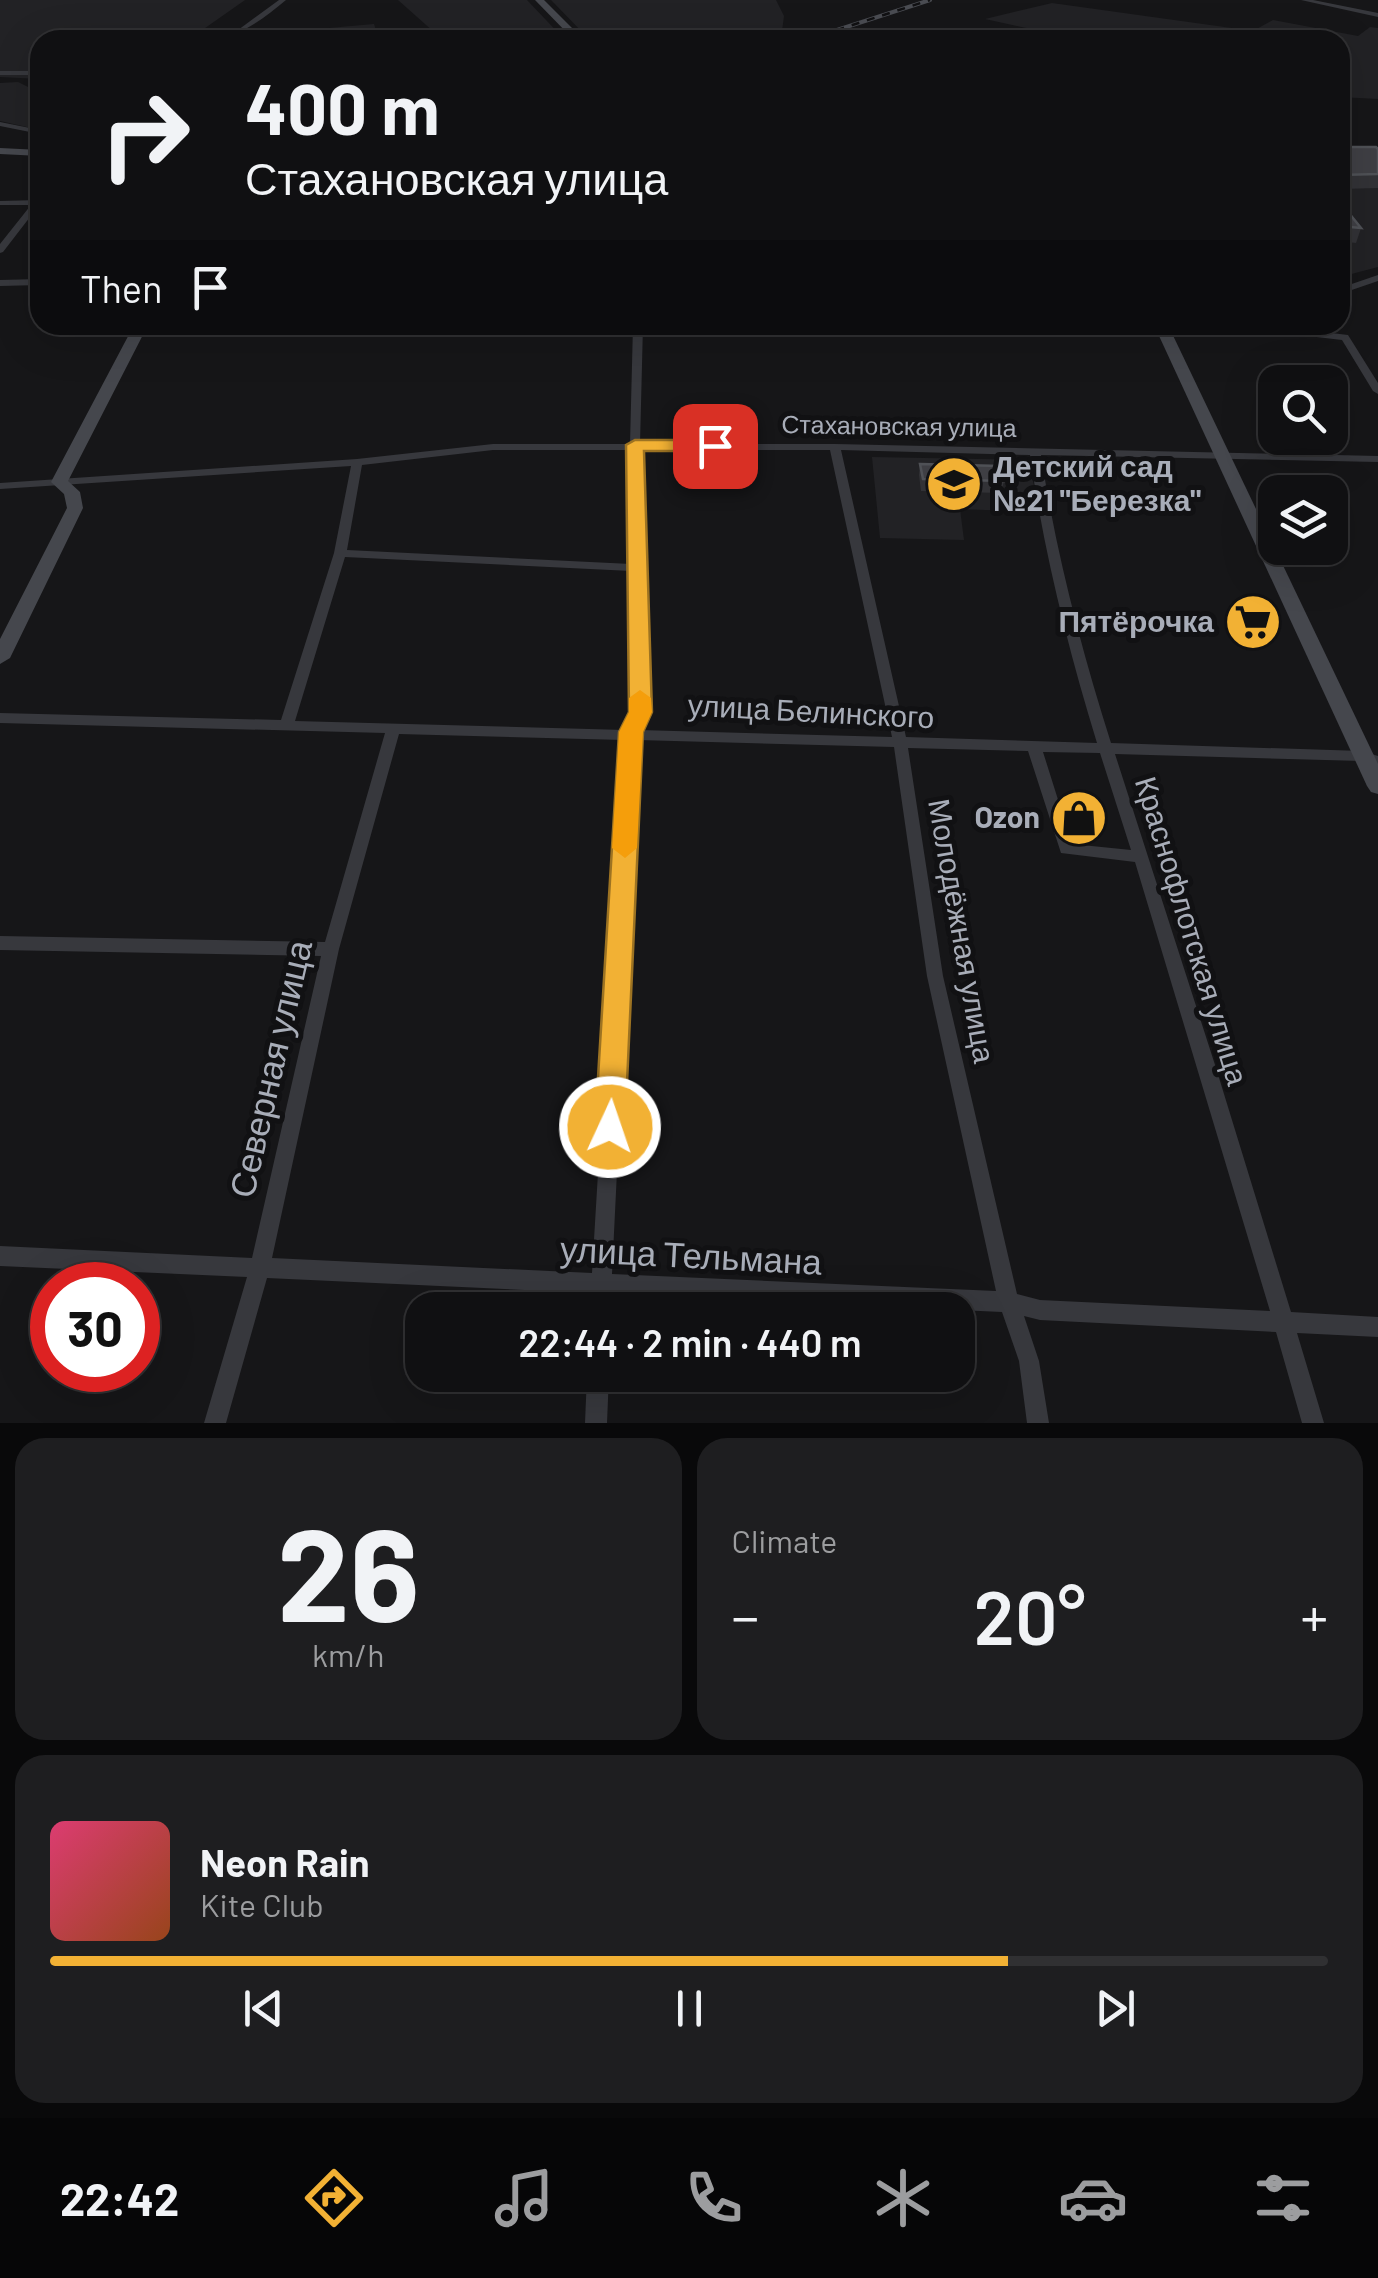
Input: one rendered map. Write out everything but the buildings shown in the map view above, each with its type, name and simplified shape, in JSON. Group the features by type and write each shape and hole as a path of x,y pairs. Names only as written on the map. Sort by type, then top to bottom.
{"street":[{"path":"241,30 283,0"},
{"path":"539,0 569,30"},
{"path":"1304,0 1378,15"},
{"path":"0,73 30,72"},
{"path":"0,124 30,130"},
{"path":"0,150 30,152"},
{"path":"0,202 30,202"},
{"path":"0,250 30,212"},
{"path":"1350,288 1378,278"},
{"path":"0,283 30,282"},
{"path":"0,658 75,508 72,492 59,482 136,335"},
{"path":"602,1292 631,732 640,712 635,445 638,335"},
{"path":"1167,335 1370,759 1378,786"},
{"path":"1328,335 1345,337 1378,390"},
{"name":"Стахановская улица","path":"0,486 357,462 462,449 635,445 1378,458"},
{"name":"Молодёжная улица","path":"835,446 901,745 935,976 1009,1302 1029,1361 1038,1423"},
{"name":"Краснофлотская улица","path":"1035,451 1043,523 1104,748 1287,1323 1313,1423"},
{"path":"286,726 340,553 357,462"},
{"path":"340,553 638,568"},
{"name":"улица Белинского","path":"0,718 393,730 631,732 901,745 1104,748 1370,759"},
{"name":"Северная улица","path":"215,1423 260,1266 331,950 393,730"},
{"path":"1034,747 1066,849 1141,857"},
{"path":"0,943 331,950"},
{"name":"улица Тельмана","path":"0,1256 1009,1302 1040,1310 1378,1327"},
{"path":"596,1423 597,1392"}],"shaded area":[{"path":"0,0 245,0 202,30 30,30 30,78 0,77"},
{"path":"398,0 527,0 556,30 432,30"},
{"path":"551,0 776,0 784,16 782,30 580,30"},
{"path":"1052,3 1246,30 1035,30 985,19"},
{"path":"1273,20 1326,30 1255,30"},
{"path":"374,24 376,30 307,30"},
{"path":"1370,27 1378,28 1378,99 1350,98 1350,34 1358,36"},
{"path":"18,82 30,88 30,128 0,121 0,83"},
{"path":"1378,161 1378,267 1350,274 1350,167"},
{"name":"Детский сад №21 \"Березка\"","path":"872,457 1028,460 1040,512 960,509 964,540 880,538"}],"railway":[{"path":"837,30 930,0"}],"slow traffic":[{"path":"625,848 631,732 640,712 640,698"}],"place":[{"name":"Детский сад №21 \"Березка\"","path":"954,484"},
{"name":"Пятёрочка","path":"1253,622"},
{"name":"Ozon","path":"1079,818"}],"route":[{"path":"610,1127 631,732 640,712 635,445 715,446"}]}
